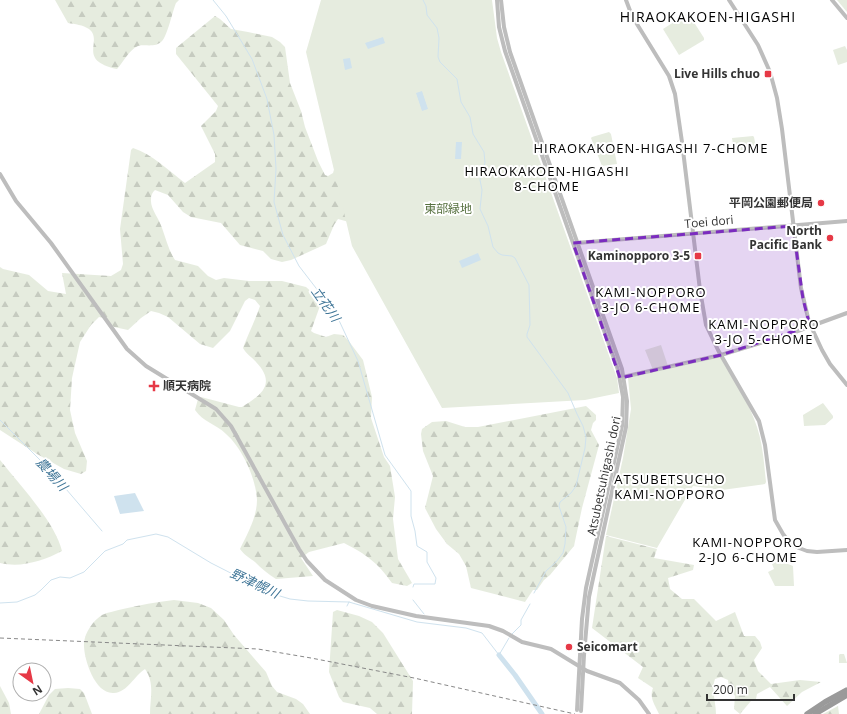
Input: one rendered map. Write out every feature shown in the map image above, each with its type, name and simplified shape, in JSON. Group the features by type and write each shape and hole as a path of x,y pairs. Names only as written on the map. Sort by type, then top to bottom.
{"highway":[{"path":"807,714 847,690"},
{"path":"815,714 847,695"}],"street":[{"name":"Atsubetsuhigashi dori","path":"497,0 499,27 505,51 575,243"},
{"name":"Atsubetsuhigashi dori","path":"501,0 504,27 510,52 622,377 628,401 626,427 589,597 579,711"},
{"path":"626,0 632,16 669,76 675,94 706,325 711,338 759,421 765,445 775,520 790,543 807,551 817,552 847,550"},
{"path":"729,0 758,45 770,72 779,110 803,299 810,326 817,342 830,364 847,385"},
{"path":"832,0 847,18"},
{"path":"0,174 16,201 51,243 127,349 146,366 216,409 231,426 299,549 307,561 325,580 356,600 372,606 416,616 494,627 522,642 551,649 582,668 615,680 623,685 639,700 648,714"},
{"name":"Toei dori","path":"575,243 847,221"},
{"path":"622,377 721,355 784,336 847,313"}],"highlighted area":[{"path":"793,226 803,299 810,326 721,355 620,378 573,243"}],"green space":[{"path":"55,0 179,0 176,3 164,39 157,44 138,46 129,53 117,69 97,61 93,50 93,34 89,29 68,23"},
{"name":"東部緑地","path":"321,0 492,0 497,38 501,52 617,378 619,393 585,400 442,408 352,246 306,52"},
{"path":"837,0 847,0 847,12"},
{"path":"688,13 704,40 679,55 663,29"},
{"path":"215,16 231,29 272,37 285,47 290,83 301,111 305,127 325,175 328,176 333,173 343,139 356,224 338,219 326,244 291,260 282,262 271,259 263,251 240,245 221,223 191,217 183,212 168,195 155,190 151,196 153,210 161,224 169,249 175,260 198,266 208,276 216,280 224,278 249,281 282,281 306,287 321,303 311,331 326,337 334,334 343,335 363,360 372,397 371,418 384,457 390,466 395,497 393,519 398,559 412,583 407,586 392,583 371,560 359,551 344,543 309,552 301,558 313,576 276,579 245,555 240,549 251,526 257,506 254,482 243,455 232,440 198,414 195,410 198,399 201,397 242,407 255,398 264,388 266,383 262,370 243,348 260,306 255,300 249,298 245,301 230,331 213,348 200,344 168,317 151,311 128,330 114,327 103,318 99,317 91,325 80,342 72,378 70,410 75,433 87,461 86,471 81,474 64,469 37,454 0,430 0,267 29,275 48,291 66,294 62,273 111,276 121,270 123,264 120,229 131,150 133,148 147,154 185,183 215,162 215,154 201,126 216,111 218,106 176,54 176,48"},
{"path":"845,46 847,50 847,62 838,65 833,50"},
{"path":"609,132 611,134 617,164 602,166 591,138"},
{"path":"753,136 756,148 755,150 734,152 732,138"},
{"path":"661,345 668,366 653,370 645,350"},
{"path":"720,356 754,418 761,441 765,484 722,490 693,486 657,548 606,535 623,458 631,409 628,378"},
{"path":"823,403 833,418 825,425 804,426 803,415"},
{"path":"586,406 596,415 596,420 593,423 591,430 599,445 582,508 574,546 537,590 533,590 525,602 471,588 466,566 459,554 447,544 436,529 425,508 433,476 423,451 421,434 422,429 432,422 446,421 465,427 478,427"},
{"path":"0,460 44,516 52,528 62,551 32,563 16,565 0,563"},
{"path":"606,536 657,549 654,558 694,565 693,570 668,578 670,589 682,599 694,599 716,621 735,612 744,636 755,636 760,642 762,648 754,660 758,671 771,684 800,680 821,682 802,692 787,706 770,687 757,694 756,699 751,701 740,714 734,709 735,696 729,688 728,680 721,677 715,679 714,683 716,714 659,714 652,698 653,688 638,678 643,667 592,628"},
{"path":"781,560 793,566 794,586 775,586 768,572 774,569 772,564"},
{"path":"174,600 198,603 211,608 224,620 234,635 266,672 272,686 277,692 296,699 303,704 310,714 150,714 151,685 145,669 127,687 119,692 107,692 101,688 96,682 88,666 84,650 86,635 96,620 109,612"},
{"path":"337,610 359,616 372,622 383,633 413,681 412,714 377,714 370,708 343,702 339,697 329,672 333,612"},
{"path":"840,654 844,654 847,663 839,663"},
{"path":"0,686 9,703 11,714 0,714"},
{"path":"55,689 80,689 84,693 92,714 39,714 45,702 52,702 52,692"},
{"path":"838,706 839,714 823,714"}],"water":[{"path":"383,37 385,43 368,49 365,43"},
{"path":"350,58 352,68 345,70 343,59"},
{"path":"422,91 428,109 422,111 416,93"},
{"path":"456,142 462,142 461,159 455,159"},
{"path":"478,253 481,260 462,268 459,261"},
{"path":"135,493 144,511 120,514 114,496"}],"waterway":[{"name":"立花川","path":"213,0 226,16 252,59 267,99 274,135 276,169 274,202 283,235 299,266 336,314 358,361 385,455 411,491 411,516 417,546 427,552 427,562 436,578 435,584 414,584 413,587"},
{"path":"423,0 426,6 427,15 437,28 439,38 438,57 440,62 457,79 461,102 470,117 473,134 484,152 485,163 480,180 482,190 480,209 488,226 493,247 498,253 515,258 529,285 530,325 527,337 568,393 583,426 586,437 585,448 576,486 571,493 560,502 559,506 566,527 563,553 546,571 534,593"},
{"name":"農場川","path":"0,420 48,468 102,531"},
{"name":"野津幌川","path":"0,603 17,602 35,595 51,580 60,577 70,578 84,572 105,551 123,544 127,540 156,534 168,537 211,563 268,592 290,599 349,602 417,622 466,628 482,633 499,655 509,638"},
{"name":"立花川","path":"413,600 424,614"},
{"name":"野津幌川","path":"347,606 349,602"},
{"path":"512,634 521,625 521,620 530,604"},
{"name":"野津幌川","path":"499,655 542,714"}],"railway":[{"path":"0,638 258,649 414,678 575,714"}],"place":[{"name":"Live Hills chuo","path":"768,74"},
{"name":"平岡公園郵便局","path":"821,203"},
{"name":"North Pacific Bank","path":"830,238"},
{"name":"Kaminopporo 3-5","path":"698,256"},
{"name":"順天病院","path":"154,386"},
{"name":"Seicomart","path":"569,647"}],"district":[{"name":"HIRAOKAKOEN-HIGASHI","path":"708,17"},
{"name":"HIRAOKAKOEN-HIGASHI 7-CHOME","path":"651,148"},
{"name":"HIRAOKAKOEN-HIGASHI 8-CHOME","path":"547,178"},
{"name":"KAMI-NOPPORO 3-JO 6-CHOME","path":"651,300"},
{"name":"KAMI-NOPPORO 3-JO 5-CHOME","path":"764,332"},
{"name":"ATSUBETSUCHO KAMI-NOPPORO","path":"670,486"},
{"name":"KAMI-NOPPORO 2-JO 6-CHOME","path":"748,550"}]}
